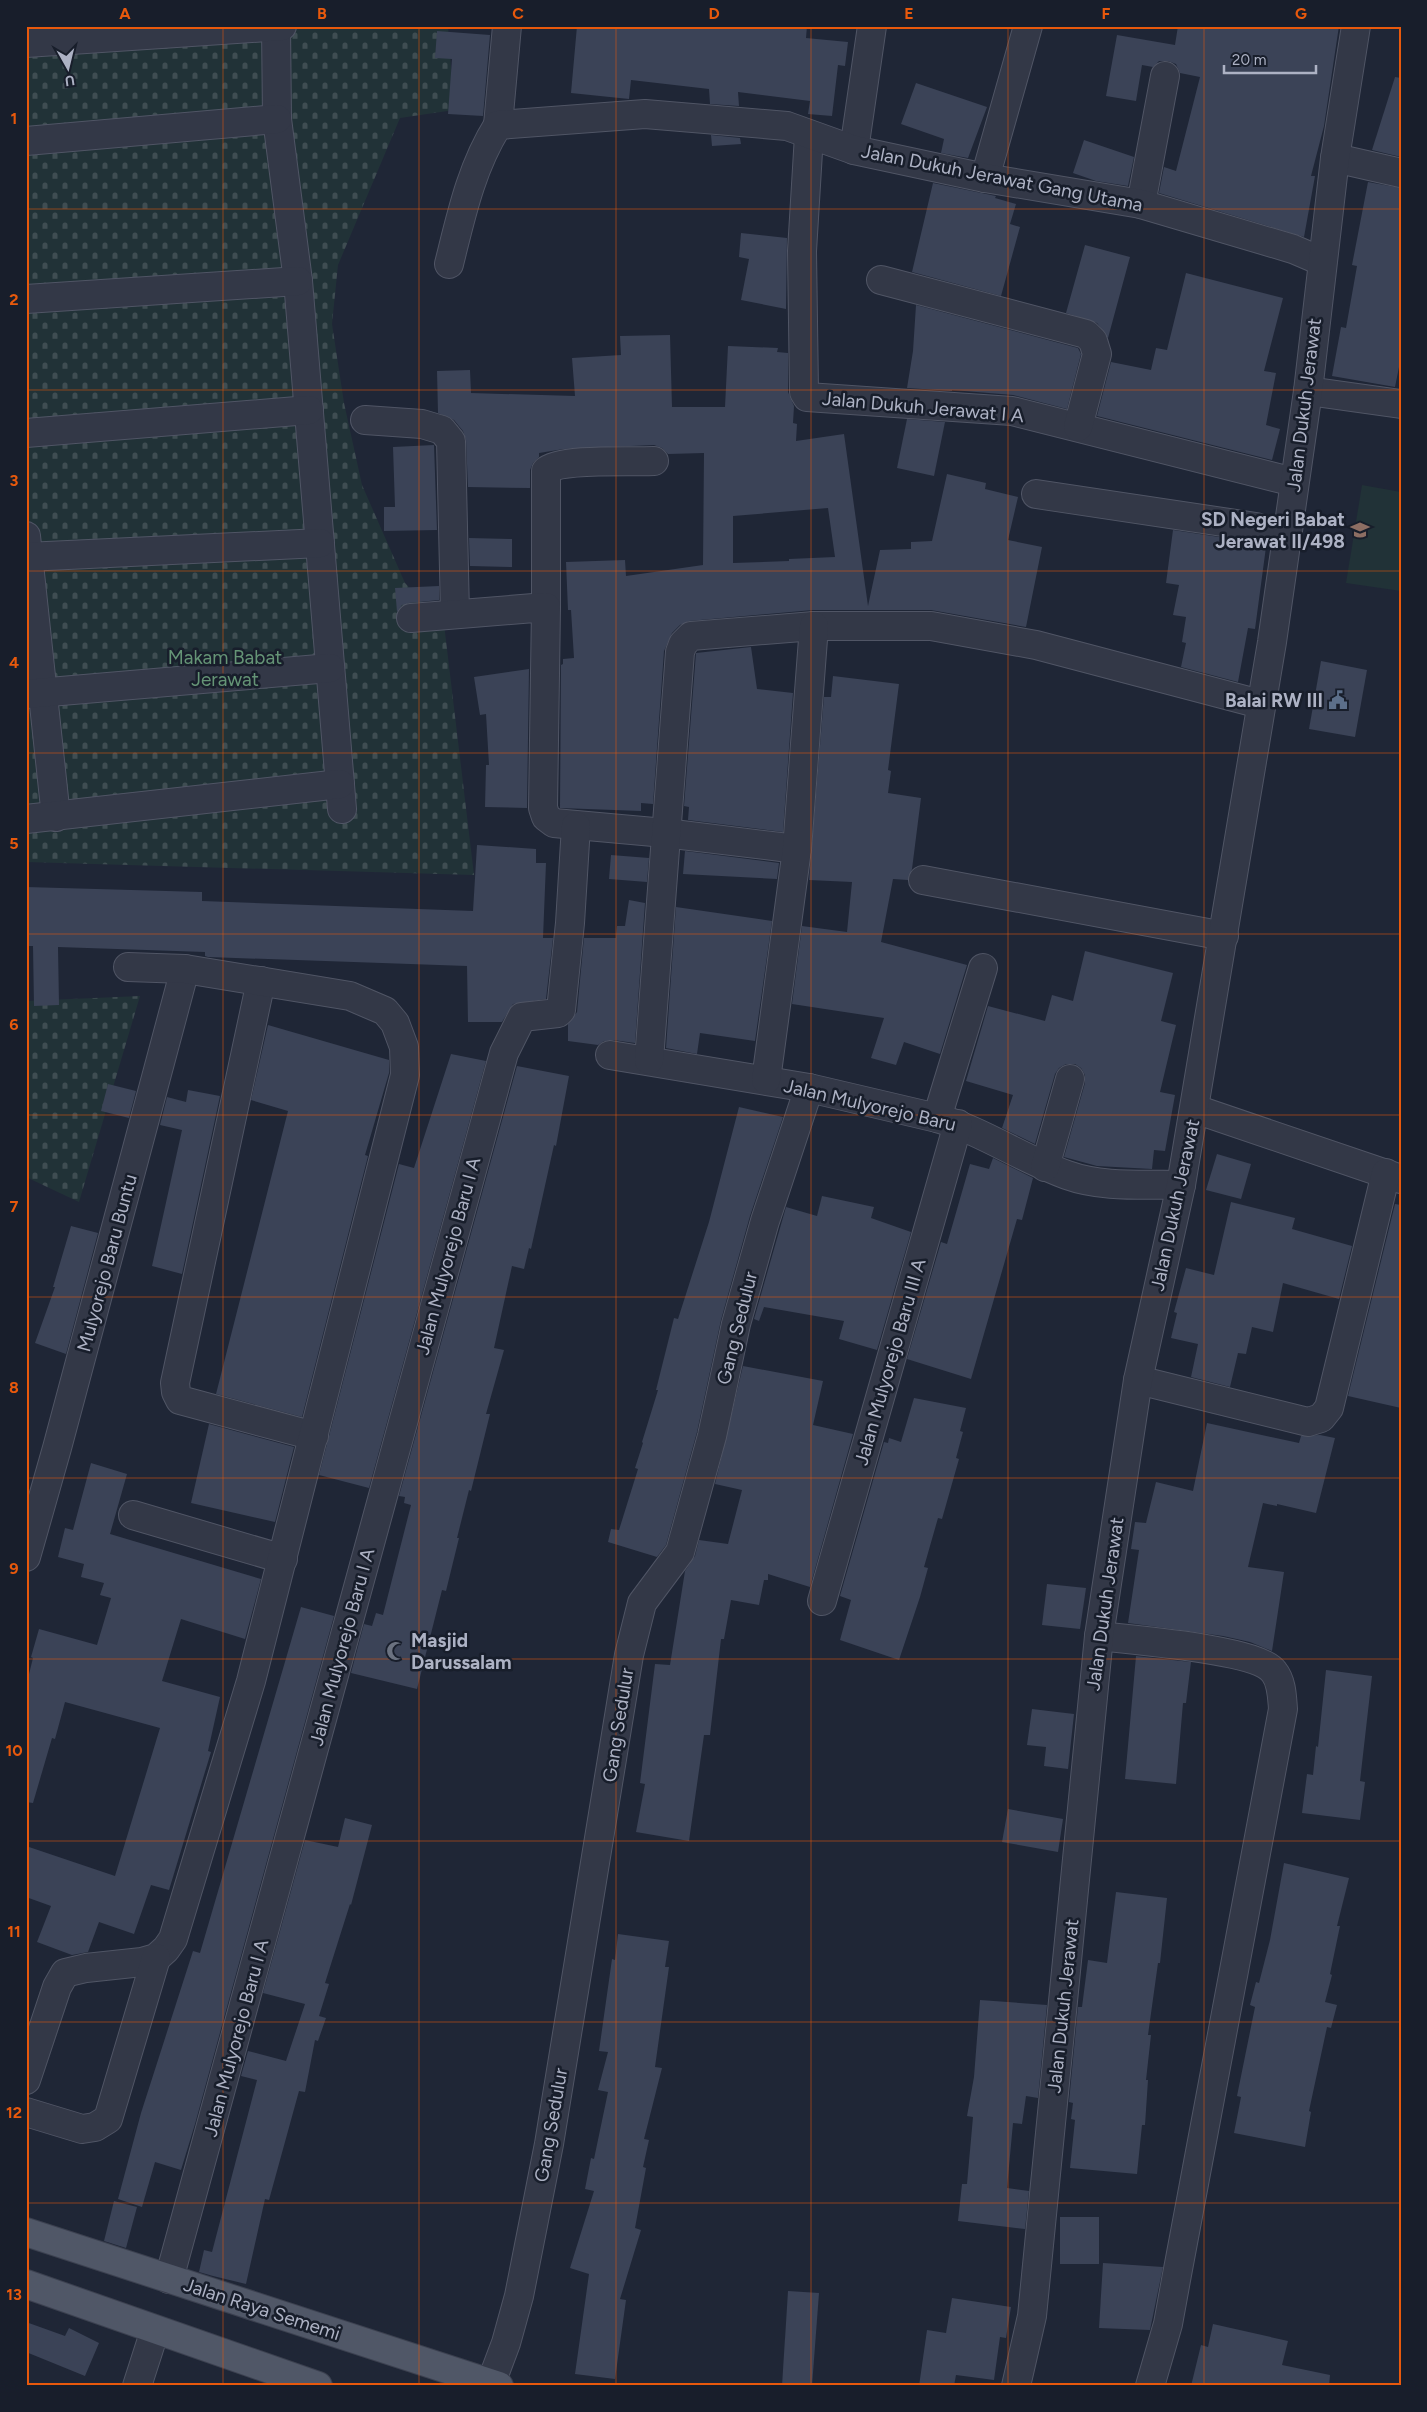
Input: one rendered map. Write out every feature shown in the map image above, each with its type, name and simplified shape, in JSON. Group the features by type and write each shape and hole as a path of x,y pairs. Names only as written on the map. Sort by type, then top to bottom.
{"main road":[{"name":"Jalan Raya Sememi","path":"26,2232 175,2259 499,2370"},
{"path":"26,2284 318,2386"}],"street":[{"path":"26,42 278,26 277,119 298,281 341,796 26,819"},
{"path":"449,264 470,181 488,141 498,125 507,26"},
{"path":"854,150 872,26"},
{"path":"985,178 1028,26"},
{"name":"Jalan Dukuh Jerawat","path":"1016,2386 1032,2316 1099,1636 1138,1380 1181,1185 1224,936 1288,538 1294,482 1308,391 1321,261 1356,26"},
{"path":"1141,204 1165,76"},
{"name":"Jalan Dukuh Jerawat Gang Utama","path":"498,125 645,114 786,126 854,150 985,178 1141,204 1293,249 1321,261"},
{"path":"26,141 277,119"},
{"name":"Jalan Dukuh Jerawat I A","path":"809,134 802,251 804,392 807,397 1012,411 1294,482"},
{"path":"1335,158 1401,173"},
{"path":"882,280 1086,334 1093,341 1097,354 1078,427"},
{"path":"26,299 298,281"},
{"path":"1308,391 1401,404"},
{"path":"26,433 309,410"},
{"path":"365,420 422,424 442,430 451,441 455,614"},
{"path":"654,461 554,465 546,471 546,607 542,808 546,817 554,823 665,833 797,850"},
{"path":"1036,494 1256,527 1288,538"},
{"path":"56,817 34,693 27,550 320,543"},
{"path":"411,618 546,607"},
{"path":"649,1060 680,652 683,644 691,636 814,626 931,626 1036,645 1260,704"},
{"path":"766,1080 797,850 814,626"},
{"path":"34,693 330,668"},
{"name":"Jalan Mulyorejo Baru I A","path":"175,2259 504,1053 522,1017 558,1013 561,1010 570,923 576,826"},
{"path":"923,880 1224,936"},
{"path":"26,2112 82,2129 95,2127 108,2118 156,1958 174,1939 251,1681 405,1075 404,1047 395,1023 385,1011 350,996 185,969 128,967"},
{"name":"Jalan Mulyorejo Baru III A","path":"822,1601 948,1121 983,968"},
{"name":"Mulyorejo Baru Buntu","path":"26,1557 185,969"},
{"path":"260,981 175,1382 176,1392 180,1400 314,1436"},
{"name":"Jalan Mulyorejo Baru","path":"610,1055 809,1088 948,1121 1045,1167 1069,1176 1104,1184 1181,1185"},
{"path":"1045,1167 1070,1079"},
{"name":"Gang Sedulur","path":"499,2370 519,2296 549,2144 631,1646 642,1602 680,1552 712,1436 736,1324 765,1221 809,1088"},
{"path":"1138,1380 1308,1422 1321,1418 1328,1408 1393,1176 1194,1109"},
{"path":"133,1515 283,1559"},
{"path":"1099,1636 1198,1648 1256,1659 1274,1671 1282,1690 1284,1709 1168,2324 1150,2386"},
{"path":"26,2080 56,1987 65,1974 86,1968 142,1962 156,1958"},
{"path":"136,2386 146,2363 155,2330"}],"green space":[{"name":"Makam Babat Jerawat","path":"26,26 448,26 454,110 400,118 338,265 332,324 344,403 362,485 405,583 444,624 474,875 26,862"},
{"path":"1362,485 1401,492 1401,591 1346,583"},
{"path":"140,996 79,1202 26,1177 26,1001"}],"building":[{"path":"577,26 646,29 646,26 807,26 806,38 848,42 845,66 838,65 832,116 808,114 810,101 738,92 739,106 710,104 709,89 631,80 629,99 571,93"},
{"path":"1178,26 1339,26 1324,126 1311,176 1315,176 1304,237 1159,193 1164,167 1176,171 1200,77 1180,73 1176,64 1168,61 1159,61 1153,67 1142,65 1136,101 1106,96 1117,35 1175,45"},
{"path":"437,31 490,35 483,116 448,114 452,59 435,58"},
{"path":"1395,77 1401,78 1401,157 1372,150"},
{"path":"916,83 987,107 968,158 941,153 944,139 901,124"},
{"path":"711,135 740,138 741,144 712,146"},
{"path":"1084,140 1134,157 1128,186 1096,181 1073,173"},
{"path":"1368,182 1401,188 1401,357 1395,387 1332,376 1341,327 1346,328 1357,266 1352,265"},
{"path":"933,183 996,196 995,198 1016,204 1010,224 1020,227 1001,296 912,272"},
{"path":"741,233 787,238 786,309 741,300 749,259 739,257"},
{"path":"1085,245 1130,257 1108,338 1097,323 1066,313"},
{"path":"1186,273 1283,298 1264,371 1276,373 1266,425 1280,429 1272,460 1097,416 1111,362 1151,370 1156,348 1167,350"},
{"path":"916,305 1078,348 1081,354 1067,409 1013,395 907,388 913,351"},
{"path":"670,335 672,407 725,407 728,346 778,348 777,352 788,353 788,392 794,406 793,423 797,424 796,441 844,434 868,606 880,550 911,549 911,542 932,541 947,474 986,483 985,489 1018,497 1008,540 1042,547 1026,627 931,610 813,610 689,621 680,625 672,633 664,651 653,804 641,803 641,811 560,808 561,665 563,664 563,659 574,658 571,610 568,610 566,562 625,560 626,576 703,565 704,453 668,454 662,448 654,445 564,449 539,453 539,457 533,463 530,470 530,488 468,487 466,440 463,431 454,420 438,413 437,371 470,370 471,393 575,396 572,358 621,355 620,336","holes":["828,508 835,557 733,563 733,516"]},
{"path":"907,419 945,422 934,476 897,468"},
{"path":"434,445 437,530 384,531 384,507 395,507 393,447"},
{"path":"1173,530 1252,542 1266,547 1255,629 1248,628 1238,682 1181,667 1186,643 1182,642 1186,617 1173,615 1179,585 1166,583"},
{"path":"469,538 512,539 512,567 470,566"},
{"path":"439,586 439,600 402,605 397,612 395,588"},
{"path":"751,647 757,689 793,693 783,832 688,820 689,807 684,806 696,653"},
{"name":"Balai RW III","path":"1321,661 1367,670 1355,737 1309,729"},
{"path":"529,669 527,808 485,807 486,765 489,765 486,714 480,715 474,677"},
{"path":"833,676 899,684 888,770 891,771 888,793 921,798 912,869 908,880 893,879 881,942 967,965 940,1054 904,1042 896,1065 871,1058 884,1018 792,1004 802,926 847,932 852,882 809,880 824,697 831,697"},
{"path":"477,845 536,849 536,863 546,863 543,938 553,938 546,999 513,1004 502,1022 468,1022 467,966 208,957 205,956 205,952 58,947 59,1005 34,1006 33,946 26,946 26,887 202,892 202,901 473,911"},
{"path":"685,851 779,863 777,879 683,874"},
{"path":"611,855 649,858 647,882 609,879"},
{"path":"629,900 645,903 635,1043 613,1040 604,1041 598,1045 568,1041 568,1024 577,1012 584,938 616,938 617,926 625,926"},
{"path":"676,907 772,921 755,1041 700,1033 697,1054 666,1048"},
{"path":"1085,951 1173,973 1161,1021 1176,1025 1160,1092 1175,1095 1165,1151 1154,1150 1152,1169 1097,1166 1064,1157 1085,1083 1085,1075 1081,1068 1075,1064 1066,1064 1059,1068 1055,1074 1035,1144 1002,1128 1013,1095 966,1081 988,1006 1045,1021 1052,995 1073,1001"},
{"path":"268,1025 389,1060 389,1073 365,1155 368,1156 302,1417 216,1394 288,1111 251,1100"},
{"path":"451,1054 486,1061 369,1488 319,1475 399,1164 414,1168"},
{"path":"517,1066 569,1076 556,1146 554,1145 531,1249 529,1248 524,1269 512,1266 494,1348 504,1350 486,1414 490,1414 457,1538 459,1538 446,1591 442,1590 417,1689 351,1673 364,1624 372,1626 376,1613 383,1615 411,1505 404,1503 405,1497 399,1496"},
{"path":"108,1084 136,1091 129,1118 101,1111"},
{"path":"188,1090 220,1096 182,1274 152,1266 182,1130 160,1125 167,1097 186,1102"},
{"path":"739,1107 783,1117 750,1216 721,1320 697,1432 666,1545 657,1557 608,1542 611,1529 619,1530 638,1469 635,1468 658,1390 656,1390 674,1318 678,1319 709,1222"},
{"path":"1217,1154 1251,1164 1241,1199 1206,1190"},
{"path":"993,1158 1033,1178 1022,1220 1017,1219 971,1379 907,1359 941,1242 947,1244 970,1164 989,1169"},
{"path":"822,1196 874,1207 871,1218 911,1232 877,1350 839,1339 844,1321 764,1307 759,1321 754,1319 786,1207 817,1216"},
{"path":"1231,1202 1295,1218 1292,1229 1352,1246 1339,1299 1283,1283 1273,1332 1252,1327 1246,1354 1238,1353 1230,1387 1191,1377 1198,1344 1171,1338 1177,1313 1174,1312 1186,1268 1214,1275"},
{"path":"1395,1204 1401,1205 1401,1408 1348,1396"},
{"path":"71,1226 98,1233 66,1354 35,1343 55,1287 53,1287"},
{"path":"743,1366 823,1381 813,1425 853,1434 810,1587 768,1574 768,1580 764,1580 759,1605 731,1600 724,1639 721,1639 710,1735 704,1735 689,1841 636,1832 645,1784 640,1783 655,1664 670,1665 685,1571 695,1556 699,1540 728,1544 742,1490 715,1484"},
{"path":"914,1398 966,1408 960,1431 963,1432 956,1458 959,1459 942,1519 938,1518 924,1567 928,1568 899,1660 840,1640 851,1600 840,1596 884,1442 888,1443 889,1438 901,1442"},
{"path":"1207,1423 1299,1443 1301,1436 1320,1435 1335,1438 1316,1513 1277,1504 1277,1506 1263,1503 1248,1567 1284,1572 1272,1651 1250,1642 1223,1636 1128,1623 1139,1550 1131,1549 1135,1522 1146,1523 1156,1482 1193,1491"},
{"path":"209,1424 294,1447 275,1522 191,1503"},
{"path":"91,1463 127,1474 110,1534 261,1579 245,1639 181,1619 162,1681 220,1697 208,1751 211,1752 169,1890 151,1885 134,1934 99,1922 88,1952 72,1955 37,1942 51,1906 26,1897 26,1846 115,1876 160,1728 65,1702 55,1739 52,1738 33,1803 26,1802 26,1686 33,1658 31,1657 39,1629 97,1645 111,1598 100,1595 104,1583 81,1577 84,1564 58,1557 65,1528 73,1530"},
{"path":"1047,1584 1086,1588 1080,1629 1042,1625"},
{"path":"301,1607 334,1616 181,2170 155,2162 142,2207 118,2199 141,2113 193,1951 200,1953"},
{"path":"1136,1656 1191,1662 1186,1703 1183,1703 1176,1784 1125,1779"},
{"path":"1326,1670 1372,1676 1360,1781 1365,1782 1360,1820 1302,1813 1307,1774 1313,1775 1316,1746 1318,1747"},
{"path":"1032,1709 1074,1714 1068,1769 1044,1766 1046,1747 1027,1745"},
{"path":"1008,1809 1063,1819 1058,1852 1002,1842"},
{"path":"345,1818 372,1825 351,1905 325,1983 329,1984 319,2016 326,2018 318,2041 315,2040 305,2092 299,2091 269,2200 265,2199 246,2284 199,2272 204,2250 212,2252 257,2080 241,2076 248,2051 286,2061 305,2004 263,1993 305,1840 338,1847"},
{"path":"1284,1863 1349,1878 1337,1926 1340,1926 1330,1974 1332,1975 1325,2002 1337,2005 1331,2028 1327,2027 1309,2111 1311,2112 1305,2147 1234,2133 1241,2097 1237,2096 1255,2007 1250,2005 1256,1982 1259,1983 1270,1940"},
{"path":"1116,1892 1167,1898 1160,1963 1158,1963 1148,2035 1151,2035 1146,2080 1148,2080 1145,2125 1142,2125 1137,2174 1070,2168 1075,2120 1071,2119 1073,2103 1069,2102 1078,2007 1082,2007 1088,1960 1107,1963"},
{"path":"618,1934 669,1941 665,1967 669,1967 655,2067 662,2068 644,2139 649,2140 643,2167 646,2168 635,2228 641,2230 620,2299 626,2300 615,2379 575,2374 589,2274 570,2268 594,2191 585,2189 591,2158 594,2159 608,2092 598,2090 608,2052 599,2051 612,1959 615,1960"},
{"path":"980,2000 1047,2005 1038,2098 1026,2096 1022,2124 1013,2123 1007,2188 1029,2191 1025,2229 958,2221 962,2184 967,2184 973,2117 967,2116 974,2077"},
{"path":"114,2201 137,2207 126,2248 104,2241"},
{"path":"1060,2217 1099,2217 1099,2264 1060,2264"},
{"path":"1103,2263 1163,2267 1150,2330 1099,2328"},
{"path":"788,2291 819,2293 812,2386 782,2386"},
{"path":"952,2298 1011,2307 1006,2338 1000,2337 994,2380 956,2375 954,2386 919,2386 927,2330 946,2333"},
{"path":"26,2322 65,2336 69,2328 99,2343 85,2376 26,2352"},
{"path":"1213,2324 1288,2341 1282,2365 1330,2375 1329,2386 1191,2386 1201,2345 1208,2347"}],"place":[{"name":"SD Negeri Babat Jerawat II/498","path":"1360,530"},
{"name":"Balai RW III","path":"1338,700"},
{"name":"Masjid Darussalam","path":"396,1651"}]}
